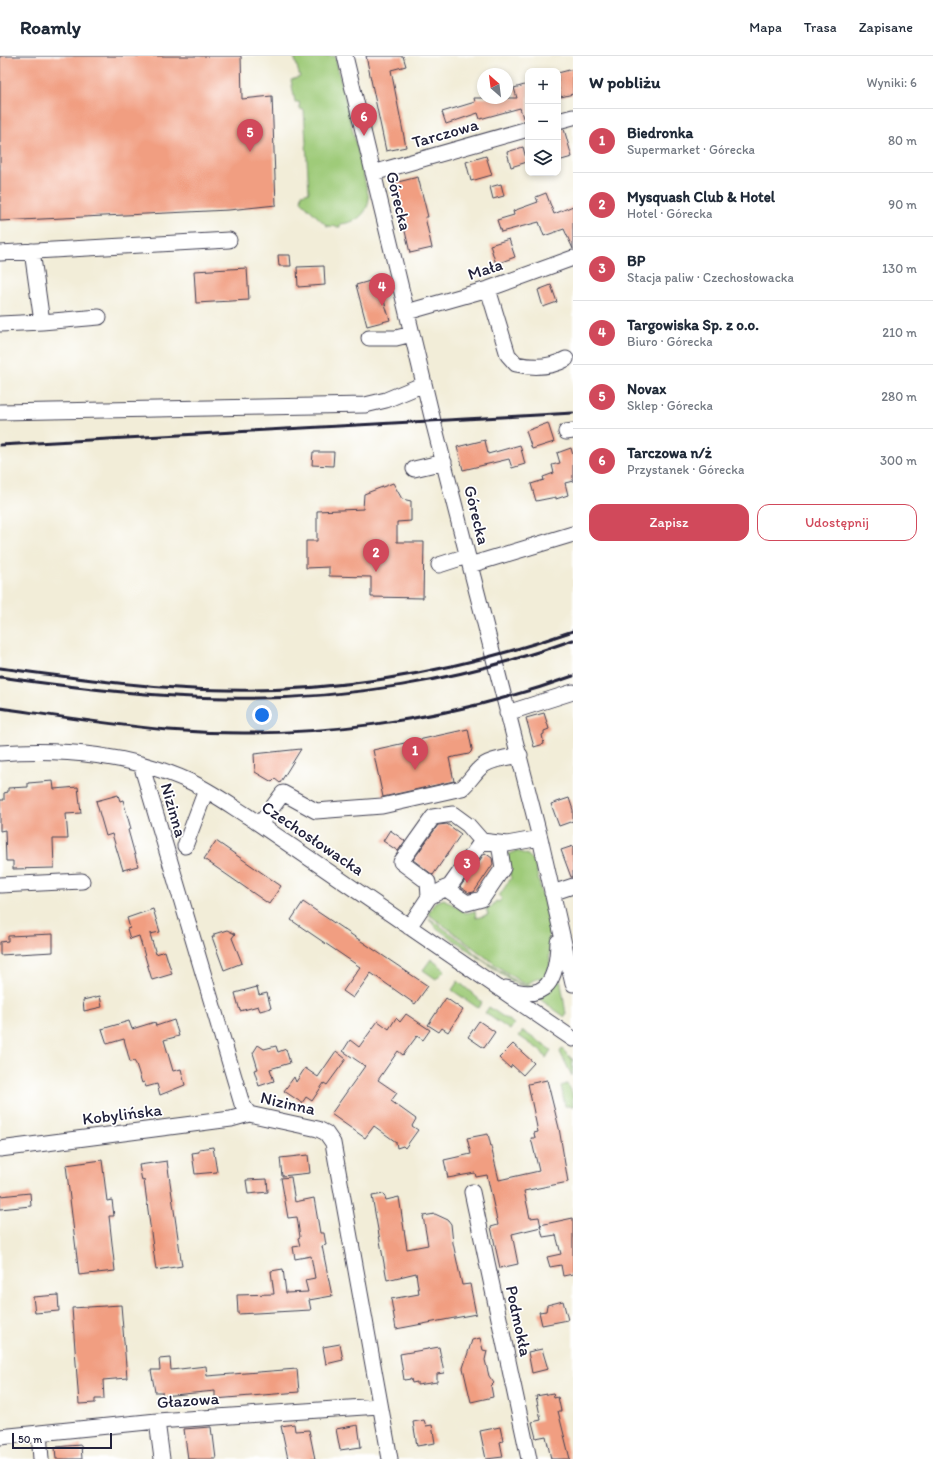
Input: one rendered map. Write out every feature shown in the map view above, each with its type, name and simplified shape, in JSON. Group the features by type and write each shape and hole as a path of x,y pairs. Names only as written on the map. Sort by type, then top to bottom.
{"street":[{"name":"Górecka","path":"345,56 424,384 507,713 520,755 573,984"},
{"path":"561,120 573,117"},
{"name":"Tarczowa","path":"373,173 525,130"},
{"path":"0,252 229,240"},
{"path":"32,251 42,322"},
{"name":"Mała","path":"407,312 488,288 573,258"},
{"path":"488,288 508,355 516,364 542,367 552,365 566,359"},
{"path":"0,324 99,317"},
{"path":"369,338 396,338 412,334"},
{"path":"0,412 365,405 386,400 424,384"},
{"path":"414,470 444,462"},
{"path":"439,565 469,561 573,534"},
{"path":"507,713 573,692"},
{"name":"Czechosłowacka","path":"0,753 46,752 79,754 141,764 173,774 206,790 260,824 573,1039"},
{"path":"260,824 282,793 316,811 382,806 462,788 472,779 479,768 490,761 520,755"},
{"name":"Nizinna","path":"141,764 242,1104 249,1114 318,1129 326,1133 333,1143 379,1406 390,1459"},
{"path":"185,846 206,790"},
{"path":"430,897 428,882 401,862 433,817 453,814 468,825 482,841 507,844 540,838"},
{"path":"409,927 430,897 450,886 482,841"},
{"path":"445,888 467,903 482,898 503,868 499,843"},
{"path":"0,885 82,881"},
{"path":"552,893 573,886"},
{"path":"488,981 517,992 524,993 539,990 550,983 557,964 558,921"},
{"name":"Kobylińska","path":"0,1149 232,1119 249,1114"},
{"name":"Podmokła","path":"472,1192 529,1459"},
{"name":"Głazowa","path":"0,1437 157,1421 379,1406"},
{"path":"157,1421 162,1459"},
{"path":"39,1433 41,1459"}],"green space":[{"path":"294,56 335,56 369,198 366,209 360,217 351,222 340,224 340,227 327,226 301,201 302,194 309,192 304,110 300,109 299,102 295,102 291,80 300,77"},
{"path":"517,851 528,855 534,861 548,920 550,966 543,982 539,977 529,983 522,983 428,914 435,902 444,899 466,913 475,911 476,918 488,915 486,908 491,907 496,901 499,902 502,898 499,896 511,878 507,855"},
{"path":"429,918 467,945 475,954 515,981 524,985 534,984 536,986 529,988 515,983 435,927"},
{"path":"431,959 445,970 436,979 423,970"},
{"path":"458,981 482,1002 478,1008 452,990"},
{"path":"558,981 561,983 566,1014 565,1017 538,998"},
{"path":"489,1007 514,1024 510,1030 485,1013"},
{"path":"523,1031 551,1050 546,1058 541,1051 519,1036"},
{"path":"562,1049 573,1060 572,1076 560,1052"},
{"path":"567,1084 572,1094 573,1106 565,1106 561,1086"}],"building":[{"path":"0,56 241,56 242,99 272,96 276,205 229,210 0,221"},
{"path":"366,56 403,56 406,66 391,70 406,147 386,151"},
{"path":"573,69 573,94 561,97 561,72"},
{"path":"525,85 525,121 520,108 480,119 478,113 446,124 442,112 475,102 474,98 477,98 477,104 513,104 513,98 517,98 514,88"},
{"path":"564,129 572,157 561,160 561,140 561,130"},
{"path":"523,147 525,163 511,167 507,152"},
{"path":"486,156 492,175 471,181 466,162"},
{"path":"418,177 428,217 425,217 432,248 410,253 394,183"},
{"path":"501,184 504,196 493,199 490,187"},
{"path":"546,193 554,214 573,206 573,249 564,229 544,236 539,222 501,232 497,220 514,215 513,211 538,202 536,197"},
{"path":"509,239 515,257 496,264 490,245"},
{"path":"278,255 290,255 291,266 279,266"},
{"path":"324,266 325,285 298,287 297,267"},
{"path":"247,268 249,300 196,303 194,271"},
{"path":"377,279 390,320 367,326 356,285"},
{"path":"551,285 557,302 543,307 538,290"},
{"path":"548,423 554,442 532,449 526,431"},
{"path":"485,440 488,454 520,445 525,464 512,468 509,459 463,470 457,447"},
{"path":"571,448 573,455 573,481 565,483 568,495 556,499 556,497 536,501 531,484 544,480 543,477 554,473 552,465 560,463 557,453"},
{"path":"313,452 334,452 333,466 312,465"},
{"path":"393,483 402,499 411,501 411,521 397,522 397,542 424,542 423,598 371,597 371,577 329,576 329,567 306,568 306,541 317,541 317,511 363,509 364,494"},
{"path":"544,713 549,729 544,731 544,734 542,735 544,744 534,747 526,718"},
{"path":"468,729 472,749 471,752 469,754 449,758 454,781 383,797 373,750"},
{"path":"301,749 280,783 275,779 272,782 255,772 254,754"},
{"path":"53,781 54,789 78,787 81,813 66,814 68,839 53,839 54,868 13,869 13,861 6,861 5,830 0,831 0,800 4,800 4,793 8,792 8,788 28,787 28,783"},
{"path":"118,795 120,801 123,800 131,829 128,830 138,866 123,870 112,834 106,836 96,801"},
{"path":"569,798 573,810 573,821 559,826 551,804"},
{"path":"447,824 461,834 433,875 413,860 438,825"},
{"path":"390,830 405,841 398,851 383,841"},
{"path":"216,841 281,886 269,904 204,859"},
{"path":"573,846 573,877 571,877 561,850"},
{"path":"485,853 492,858 493,864 474,892 469,893 460,887"},
{"path":"303,902 428,986 415,1004 371,973 353,998 343,991 360,967 291,920"},
{"path":"153,909 160,932 150,934 156,954 165,951 172,974 152,980 139,936 130,939 127,929 130,928 127,918"},
{"path":"227,930 235,934 232,938 242,963 224,970 212,937 214,937 214,934"},
{"path":"53,934 53,952 0,955 0,942 8,941 8,936"},
{"path":"257,987 259,995 267,993 271,1008 260,1011 258,1006 240,1011 235,993"},
{"path":"100,996 102,1007 84,1011 83,1000"},
{"path":"446,998 463,1010 448,1032 442,1028 439,1032 428,1025"},
{"path":"406,1014 430,1030 423,1040 417,1036 403,1055 398,1051 378,1080 397,1093 391,1101 416,1119 412,1126 418,1130 405,1148 403,1146 397,1148 396,1142 374,1126 365,1138 331,1114 365,1066 343,1051 350,1040 359,1047 378,1021 389,1029 396,1018 400,1022"},
{"path":"174,1020 179,1036 164,1040 173,1071 181,1069 185,1085 160,1095 157,1084 146,1087 144,1082 142,1083 136,1064 134,1061 130,1062 124,1039 107,1044 102,1029 129,1021 132,1029 155,1022 156,1026"},
{"path":"479,1021 495,1032 484,1048 468,1037"},
{"path":"513,1044 534,1063 523,1075 512,1065 510,1068 499,1058"},
{"path":"258,1045 264,1049 276,1046 278,1052 286,1049 290,1063 270,1069 274,1081 259,1086 254,1070 258,1069 253,1053"},
{"path":"336,1051 346,1059 327,1085 324,1083 312,1101 306,1097 302,1103 284,1091 294,1077 296,1082 305,1068 318,1077"},
{"path":"547,1080 559,1128 568,1182 524,1191 530,1218 539,1217 541,1227 512,1234 518,1264 500,1268 491,1227 498,1225 487,1175 476,1177 475,1173 448,1178 444,1160 471,1154 467,1138 488,1134 499,1180 539,1171 531,1138 535,1138 534,1133 538,1132 528,1084"},
{"path":"213,1147 217,1172 195,1174 192,1153 199,1152 199,1149"},
{"path":"308,1155 310,1173 282,1176 280,1158"},
{"path":"102,1160 107,1201 112,1200 114,1216 109,1216 115,1271 79,1275 66,1165"},
{"path":"167,1161 182,1266 156,1270 144,1180 142,1181 139,1165"},
{"path":"291,1177 295,1202 314,1198 320,1233 324,1233 326,1245 322,1246 332,1296 309,1300 311,1310 238,1314 237,1295 274,1294 271,1271 283,1269 286,1293 308,1292 305,1280 315,1278 311,1256 295,1259 293,1247 300,1246 297,1217 288,1218 281,1178"},
{"path":"267,1179 268,1192 248,1194 246,1180"},
{"path":"30,1193 31,1206 0,1209 0,1196"},
{"path":"384,1194 386,1200 399,1197 407,1249 428,1245 423,1216 435,1214 448,1220 451,1224 453,1243 462,1285 470,1284 476,1314 396,1329 391,1299 419,1294 416,1273 387,1280 372,1196"},
{"path":"573,1218 573,1274 563,1276 561,1265 550,1267 547,1257 561,1254 556,1235 543,1237 540,1225"},
{"path":"58,1295 59,1311 35,1313 33,1297"},
{"path":"563,1301 568,1320 542,1325 539,1312 546,1311 547,1305"},
{"path":"121,1305 127,1378 103,1380 104,1399 95,1399 95,1403 79,1404 72,1308"},
{"path":"480,1338 483,1350 487,1351 485,1360 489,1376 494,1383 491,1386 493,1397 471,1402 463,1368 472,1340"},
{"path":"340,1344 343,1360 326,1364 323,1347"},
{"path":"439,1347 444,1373 437,1374 437,1382 417,1385 417,1382 412,1383 411,1379 404,1380 400,1354"},
{"path":"542,1349 548,1369 532,1373 528,1352"},
{"path":"170,1358 171,1370 206,1366 207,1376 297,1369 299,1392 215,1399 215,1391 163,1396 162,1392 155,1392 151,1370 160,1370 159,1359"},
{"path":"553,1393 554,1398 558,1397 561,1411 558,1411 570,1459 551,1459 546,1436 536,1438 532,1422 541,1420 536,1396"},
{"path":"424,1420 426,1426 432,1425 435,1443 417,1446 413,1422"},
{"path":"294,1424 295,1431 309,1430 315,1459 288,1459 281,1426"},
{"path":"358,1425 361,1447 340,1450 336,1429"},
{"path":"211,1427 216,1459 188,1459 184,1429"},
{"path":"500,1427 503,1441 500,1442 503,1457 486,1459 480,1431"},
{"path":"81,1445 82,1459 56,1459 55,1447"}],"railway":[{"path":"0,445 573,413"},
{"path":"0,668 56,676 169,688 270,690 314,687 402,676 489,657 573,631"},
{"path":"0,677 56,685 169,696 226,698 314,696 358,692 446,677 531,654 573,640"},
{"path":"0,708 105,723 168,730 218,733 270,733 321,730 425,716 525,692 573,676"}],"place":[{"name":"Tarczowa n/ż","path":"364,136"},
{"name":"Novax","path":"250,152"},
{"name":"Targowiska Sp. z o.o.","path":"382,306"},
{"name":"Mysquash Club & Hotel","path":"376,572"},
{"name":"Biedronka","path":"415,770"},
{"name":"BP","path":"467,883"}]}
